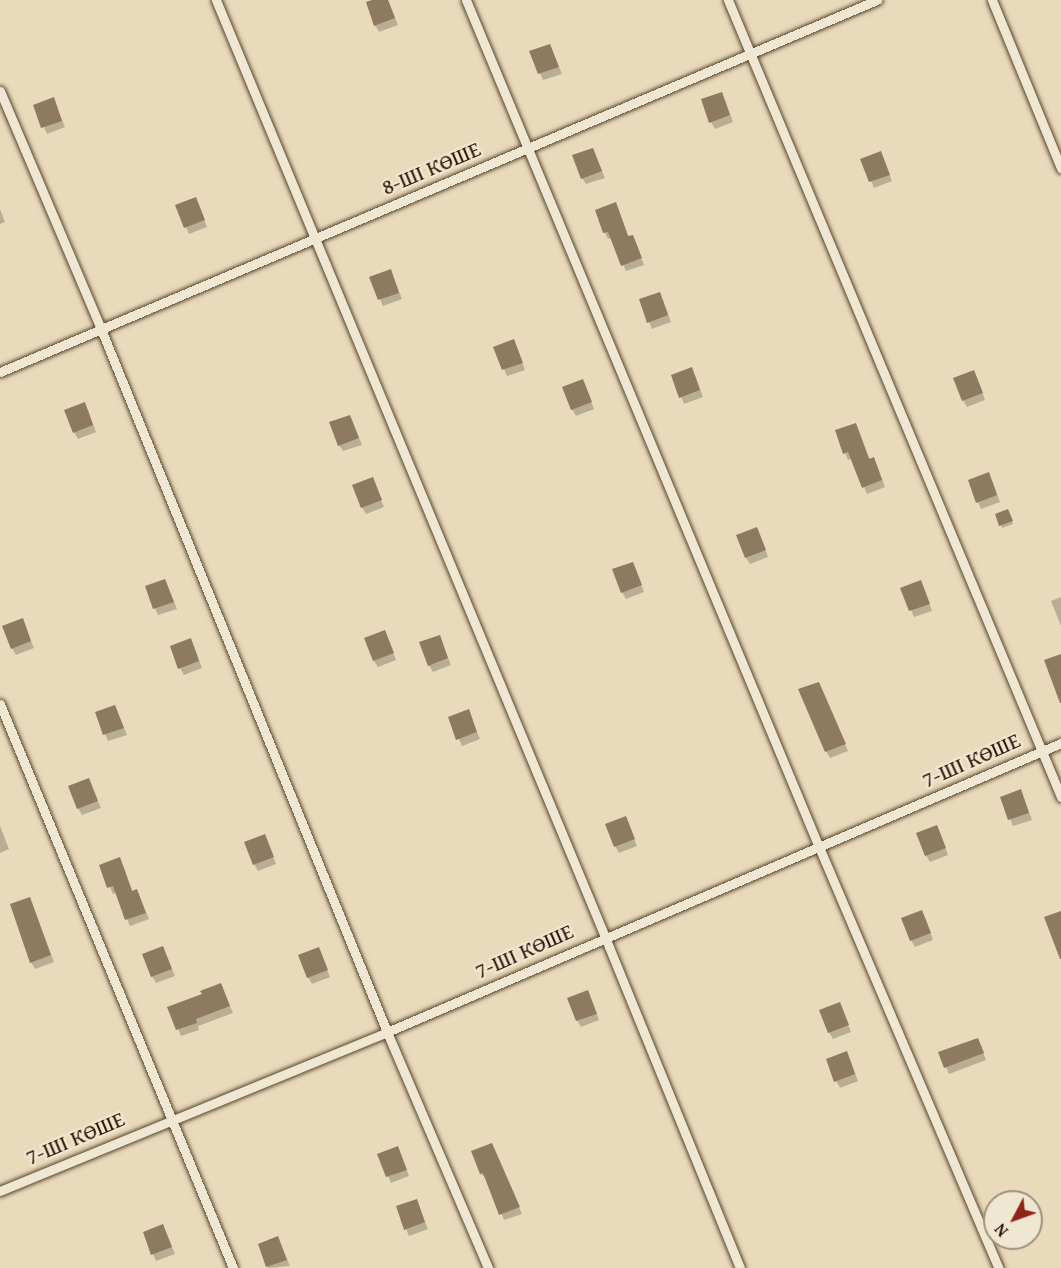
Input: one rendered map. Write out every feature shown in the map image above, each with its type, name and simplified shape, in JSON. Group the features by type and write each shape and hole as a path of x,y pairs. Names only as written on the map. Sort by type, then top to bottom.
{"lane":[{"path":"216,0 317,239 740,1268"},
{"path":"466,0 819,847 999,1268"},
{"path":"728,0 1061,797"},
{"name":"8-ШІ КӨШЕ","path":"0,372 876,0"},
{"path":"992,0 1061,168"},
{"path":"0,91 101,329 387,1032 488,1268"},
{"path":"0,704 233,1268"},
{"name":"7-ШІ КӨШЕ","path":"0,1191 170,1119 387,1032 1061,742"}],"building":[{"path":"388,0 395,18 374,26 366,2"},
{"path":"550,44 559,67 538,74 529,51"},
{"path":"722,92 730,115 709,123 701,99"},
{"path":"54,97 62,121 41,128 33,105"},
{"path":"593,148 602,171 581,179 572,155"},
{"path":"881,151 890,175 869,182 860,159"},
{"path":"196,197 205,220 184,228 175,205"},
{"path":"616,202 628,236 633,235 642,258 621,266 608,232 603,233 595,210"},
{"path":"391,269 399,293 378,300 369,277"},
{"path":"660,292 668,315 647,323 639,299"},
{"path":"514,339 523,363 502,370 493,347"},
{"path":"692,367 700,390 679,398 671,375"},
{"path":"974,370 983,393 962,401 953,378"},
{"path":"583,379 592,402 571,410 562,387"},
{"path":"85,402 93,425 73,433 64,410"},
{"path":"350,415 359,438 338,446 329,422"},
{"path":"856,423 869,459 874,457 882,480 862,488 848,452 843,454 835,430"},
{"path":"989,472 997,495 976,503 968,480"},
{"path":"373,477 382,500 361,508 352,485"},
{"path":"1008,509 1013,521 999,526 995,514"},
{"path":"757,527 766,550 745,558 736,535"},
{"path":"633,562 642,585 621,593 612,569"},
{"path":"165,579 174,602 153,609 145,586"},
{"path":"921,580 930,604 909,611 900,588"},
{"path":"23,618 31,641 11,649 2,626"},
{"path":"385,630 394,653 373,661 364,638"},
{"path":"440,635 448,658 428,666 419,642"},
{"path":"191,638 199,661 178,669 170,646"},
{"path":"1061,654 1061,703 1060,703 1044,660"},
{"path":"819,682 846,744 825,752 798,689"},
{"path":"115,705 124,728 103,735 95,712"},
{"path":"469,709 477,732 456,740 448,717"},
{"path":"89,778 98,801 77,809 68,786"},
{"path":"1021,789 1029,813 1008,820 1000,797"},
{"path":"626,816 635,839 614,847 605,824"},
{"path":"937,825 946,848 925,856 916,833"},
{"path":"265,834 274,857 253,865 244,842"},
{"path":"120,857 132,891 137,889 146,913 125,920 113,886 107,888 99,865"},
{"path":"30,897 51,955 30,963 10,904"},
{"path":"922,910 931,933 910,941 901,918"},
{"path":"1061,911 1061,959 1060,959 1044,917"},
{"path":"163,946 172,969 151,977 142,954"},
{"path":"319,947 328,970 307,978 298,955"},
{"path":"221,983 230,1006 196,1019 197,1023 176,1030 167,1007 202,994 200,991"},
{"path":"588,990 597,1014 576,1021 567,998"},
{"path":"840,1002 849,1025 828,1033 819,1010"},
{"path":"978,1038 984,1053 944,1068 938,1052"},
{"path":"847,1051 855,1074 834,1082 826,1059"},
{"path":"492,1143 520,1207 499,1215 483,1173 480,1174 471,1151"},
{"path":"398,1146 407,1170 386,1177 377,1154"},
{"path":"417,1199 425,1222 404,1230 396,1206"},
{"path":"163,1224 172,1247 151,1255 143,1232"},
{"path":"278,1236 287,1260 266,1267 258,1244"}]}
